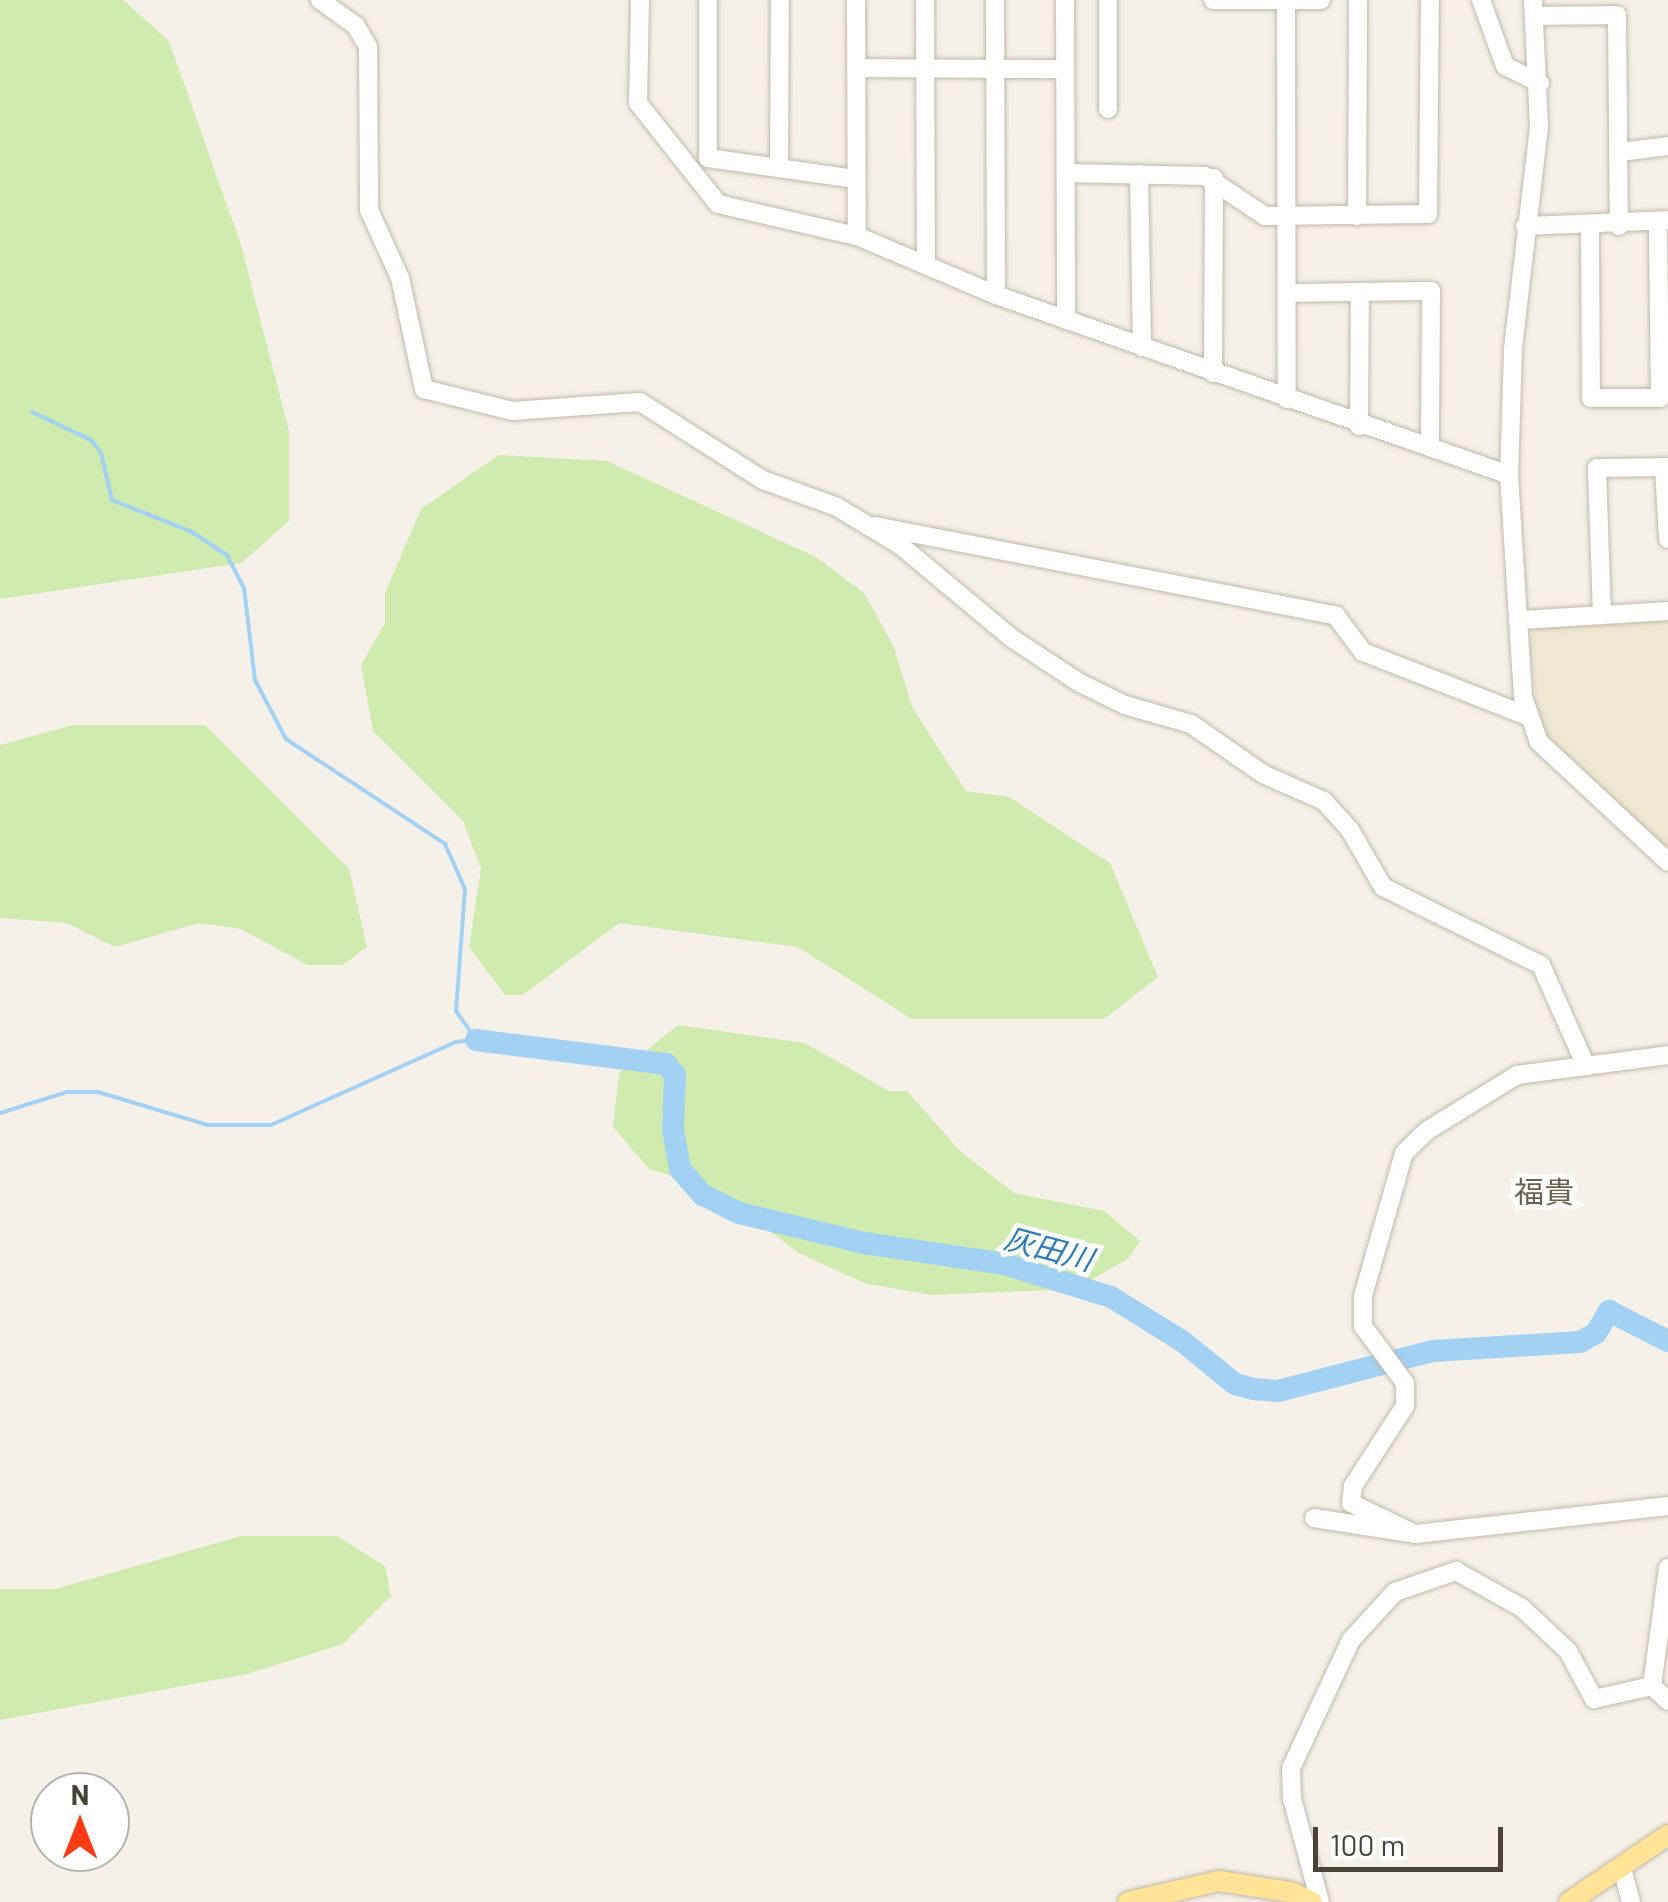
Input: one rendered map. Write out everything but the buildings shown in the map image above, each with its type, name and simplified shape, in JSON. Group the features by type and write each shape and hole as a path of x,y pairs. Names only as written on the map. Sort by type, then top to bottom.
{"main road":[{"path":"1569,1902 1668,1835"},
{"path":"1128,1902 1219,1881 1291,1892 1312,1902"}],"street":[{"path":"320,0 356,26 368,47 369,210 400,278 424,389 512,411 640,402 763,480 837,507 1080,683 1125,706 1191,724 1264,774 1324,801 1350,830 1383,888 1541,966 1586,1066"},
{"path":"640,0 638,103 718,204 857,236 926,262 996,295 1359,426 1509,475"},
{"path":"708,0 708,158 855,180"},
{"path":"779,168 780,0"},
{"path":"856,0 857,236"},
{"path":"925,0 926,262"},
{"path":"995,0 996,295"},
{"path":"1065,0 1066,320"},
{"path":"1108,0 1108,108"},
{"path":"1213,0 1321,0"},
{"path":"1356,216 1358,0"},
{"path":"1067,172 1214,178 1264,216 1428,214 1430,0"},
{"path":"1480,0 1505,66 1540,83"},
{"path":"1286,1 1286,400"},
{"path":"1619,226 1617,15 1534,8 1540,83 1509,475 1528,716 1555,760 1668,862"},
{"path":"856,68 1064,69"},
{"path":"1620,152 1668,146"},
{"path":"1139,174 1142,347"},
{"path":"1213,374 1214,178"},
{"path":"1526,226 1590,226 1619,226 1663,221 1660,398 1591,398 1590,226"},
{"path":"1359,426 1360,292"},
{"path":"1287,293 1430,292 1430,447"},
{"path":"1602,614 1596,468 1666,467 1668,537"},
{"path":"864,524 984,542 1152,584 1336,616 1363,652 1528,716"},
{"path":"1522,620 1668,610"},
{"path":"1414,1534 1351,1504 1353,1486 1405,1406 1405,1383 1363,1326 1363,1296 1404,1153 1428,1130 1518,1076 1668,1055"},
{"path":"1314,1518 1414,1534 1668,1506"},
{"path":"1652,1686 1668,1568"},
{"path":"1320,1902 1292,1798 1291,1768 1351,1640 1395,1592 1456,1570 1522,1608 1556,1640 1594,1698 1652,1686"},
{"path":"1652,1686 1668,1701"},
{"path":"1622,1868 1631,1902"}],"shaded area":[{"path":"1668,619 1668,854 1540,737 1529,644 1533,629 1547,624"}],"green space":[{"path":"0,0 123,0 169,41 241,245 289,431 289,521 241,563 0,599"},
{"path":"499,455 607,461 816,557 864,593 894,647 912,707 966,791 1009,797 1110,863 1158,977 1104,1019 912,1019 798,947 619,923 523,995 505,995 469,947 481,869 463,821 373,731 361,665 385,623 385,593 421,509"},
{"path":"73,725 205,725 349,869 367,947 343,965 307,965 241,929 199,923 115,947 67,923 0,918 0,745"},
{"path":"678,1025 805,1043 889,1091 907,1091 960,1151 1014,1193 1104,1211 1140,1241 1128,1259 1074,1289 931,1295 864,1283 799,1253 709,1187 649,1169 613,1127 619,1073"},
{"path":"241,1536 337,1536 385,1566 391,1596 343,1644 247,1674 0,1720 0,1589 55,1589"}],"waterway":[{"path":"32,412 91,440 101,453 112,500 190,531 227,555 244,588 255,680 286,739 445,844 465,889 456,1011 476,1040"},
{"path":"0,1113 67,1092 98,1092 208,1125 271,1125 456,1042 473,1040"},
{"name":"灰田川","path":"476,1040 666,1064 675,1075 673,1129 680,1169 703,1195 739,1213 864,1243 1004,1264 1111,1297 1182,1341 1235,1384 1254,1389 1278,1391 1433,1351 1580,1342 1596,1333 1609,1311 1668,1341"}],"district":[{"name":"福貴","path":"1544,1191"}]}
